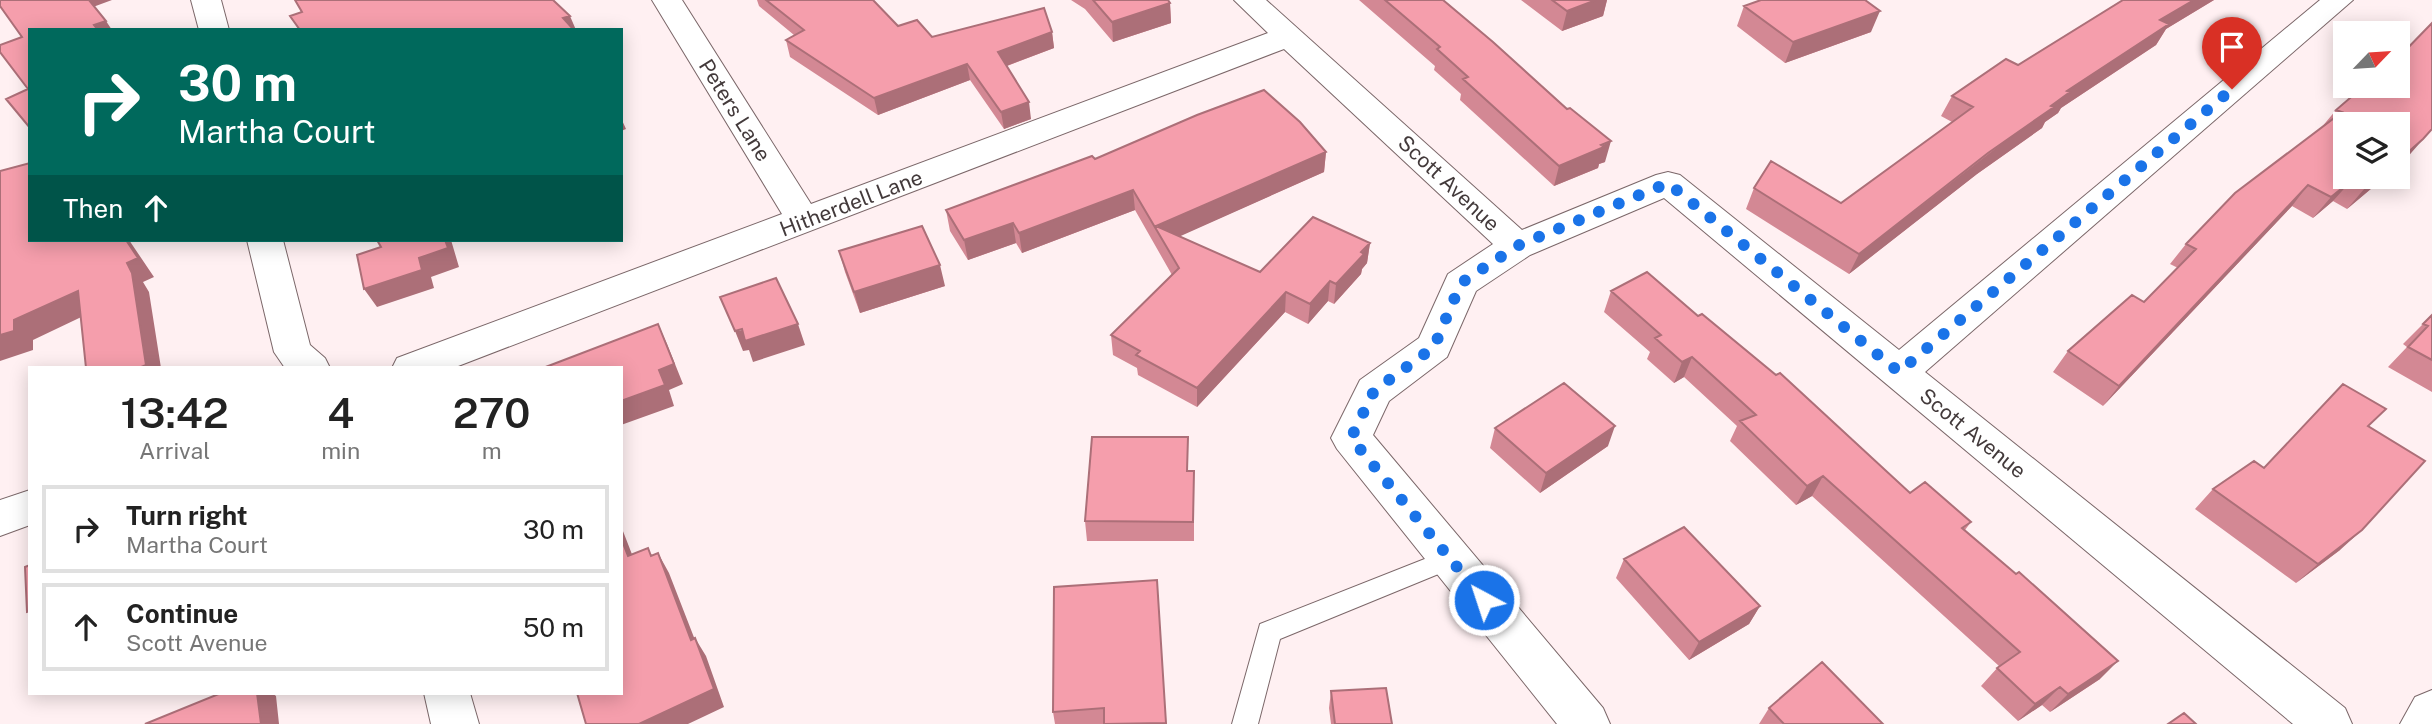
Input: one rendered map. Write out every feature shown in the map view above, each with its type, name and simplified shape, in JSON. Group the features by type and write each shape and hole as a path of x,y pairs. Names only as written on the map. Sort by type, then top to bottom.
{"street":[{"path":"206,0 213,28"},
{"name":"Peters Lane","path":"667,0 804,221"},
{"name":"Scott Avenue","path":"1250,0 1517,246 1668,183 2328,724"},
{"path":"1899,372 2337,0"},
{"name":"Hitherdell Lane","path":"416,366 1289,36"},
{"path":"266,242 293,352 309,366"},
{"path":"1517,246 1461,283 1434,347 1374,391 1351,438 1586,724"},
{"path":"0,518 28,508"},
{"path":"448,695 455,724"},
{"path":"2424,724 2432,712"}],"lane":[{"path":"1245,724 1269,632 1450,559"}],"building":[{"path":"0,0 89,0 106,21 94,25 96,28 28,28 28,89 0,52 0,45 22,37 0,6"},
{"path":"295,0 553,0 570,16 563,18 572,28 299,28 290,16 302,12"},
{"path":"766,0 873,0 898,26 917,20 932,37 1044,8 1052,32 998,52 1029,102 1001,112 967,64 874,98 786,40 804,30"},
{"path":"1093,0 1168,0 1170,3 1112,22"},
{"path":"1385,0 1443,0 1567,109 1570,108 1611,141 1601,145 1604,147 1559,166 1463,79 1468,77 1437,49 1440,47"},
{"path":"1552,0 1596,0 1567,11"},
{"path":"1761,0 1865,0 1880,11 1793,42 1744,6"},
{"path":"2123,0 2194,0 2160,20 2169,24 2067,91 2070,92 2051,106 2054,107 1988,153 1859,254 1754,188 1771,161 1841,203 1973,107 1952,96 2006,59 2018,65"},
{"path":"2432,23 2432,129 2410,150 2410,112 2336,110 2350,98 2410,98 2410,46"},
{"path":"28,89 28,126 6,99"},
{"path":"1264,90 1300,122 1326,152 1156,226 1260,272 1313,217 1370,243 1361,252 1364,254 1336,284 1330,281 1310,304 1286,292 1197,388 1136,355 1140,351 1111,335 1179,268 1133,190 1019,233 1013,223 964,240 946,210 1092,156 1095,159 1197,115"},
{"path":"2333,119 2333,189 2341,189 2331,197 2308,185 2119,386 2068,351 2132,295 2144,302 2196,249 2186,244 2235,193"},
{"path":"28,164 28,242 127,242 138,258 127,263 132,273 146,365 86,366 78,291 14,320 14,331 0,335 0,171"},
{"path":"922,226 940,265 854,292 839,251"},
{"path":"378,242 446,242 448,248 419,258 422,270 364,289 357,255 381,247"},
{"path":"1647,272 1698,316 1702,314 1776,375 1780,373 1910,493 1925,482 1971,522 1962,528 2016,574 2019,572 2118,661 2068,694 2060,687 2035,704 1997,668 2020,652 1823,476 1807,486 1740,421 1756,415 1692,357 1682,362 1655,338 1661,335 1611,291"},
{"path":"776,278 798,324 745,341 742,329 735,331 720,297"},
{"path":"2432,315 2432,360 2408,347 2428,326 2423,324"},
{"path":"658,324 674,364 659,370 665,385 623,400 623,366 548,366"},
{"path":"1564,383 1615,426 1546,473 1495,428"},
{"path":"2343,384 2386,409 2368,426 2425,461 2362,530 2318,564 2213,489 2254,461 2264,468"},
{"path":"1092,437 1188,437 1187,471 1194,471 1193,522 1085,521"},
{"path":"1684,527 1760,606 1699,642 1624,559"},
{"path":"623,543 628,556 648,548 651,556 658,553 691,640 695,638 714,689 639,724 586,724 578,695 623,695"},
{"path":"28,566 27,612 25,567"},
{"path":"1157,580 1166,723 1104,724 1104,708 1053,712 1054,587"},
{"path":"1822,662 1883,724 1784,724 1769,708"},
{"path":"1386,688 1392,724 1335,724 1331,691"},
{"path":"216,695 257,695 261,724 145,724"},
{"path":"2184,713 2196,724 2168,724"}],"route":[{"path":"1484,600 1351,438 1374,391 1434,347 1461,283 1517,246 1668,183 1899,372 2232,89"}]}
